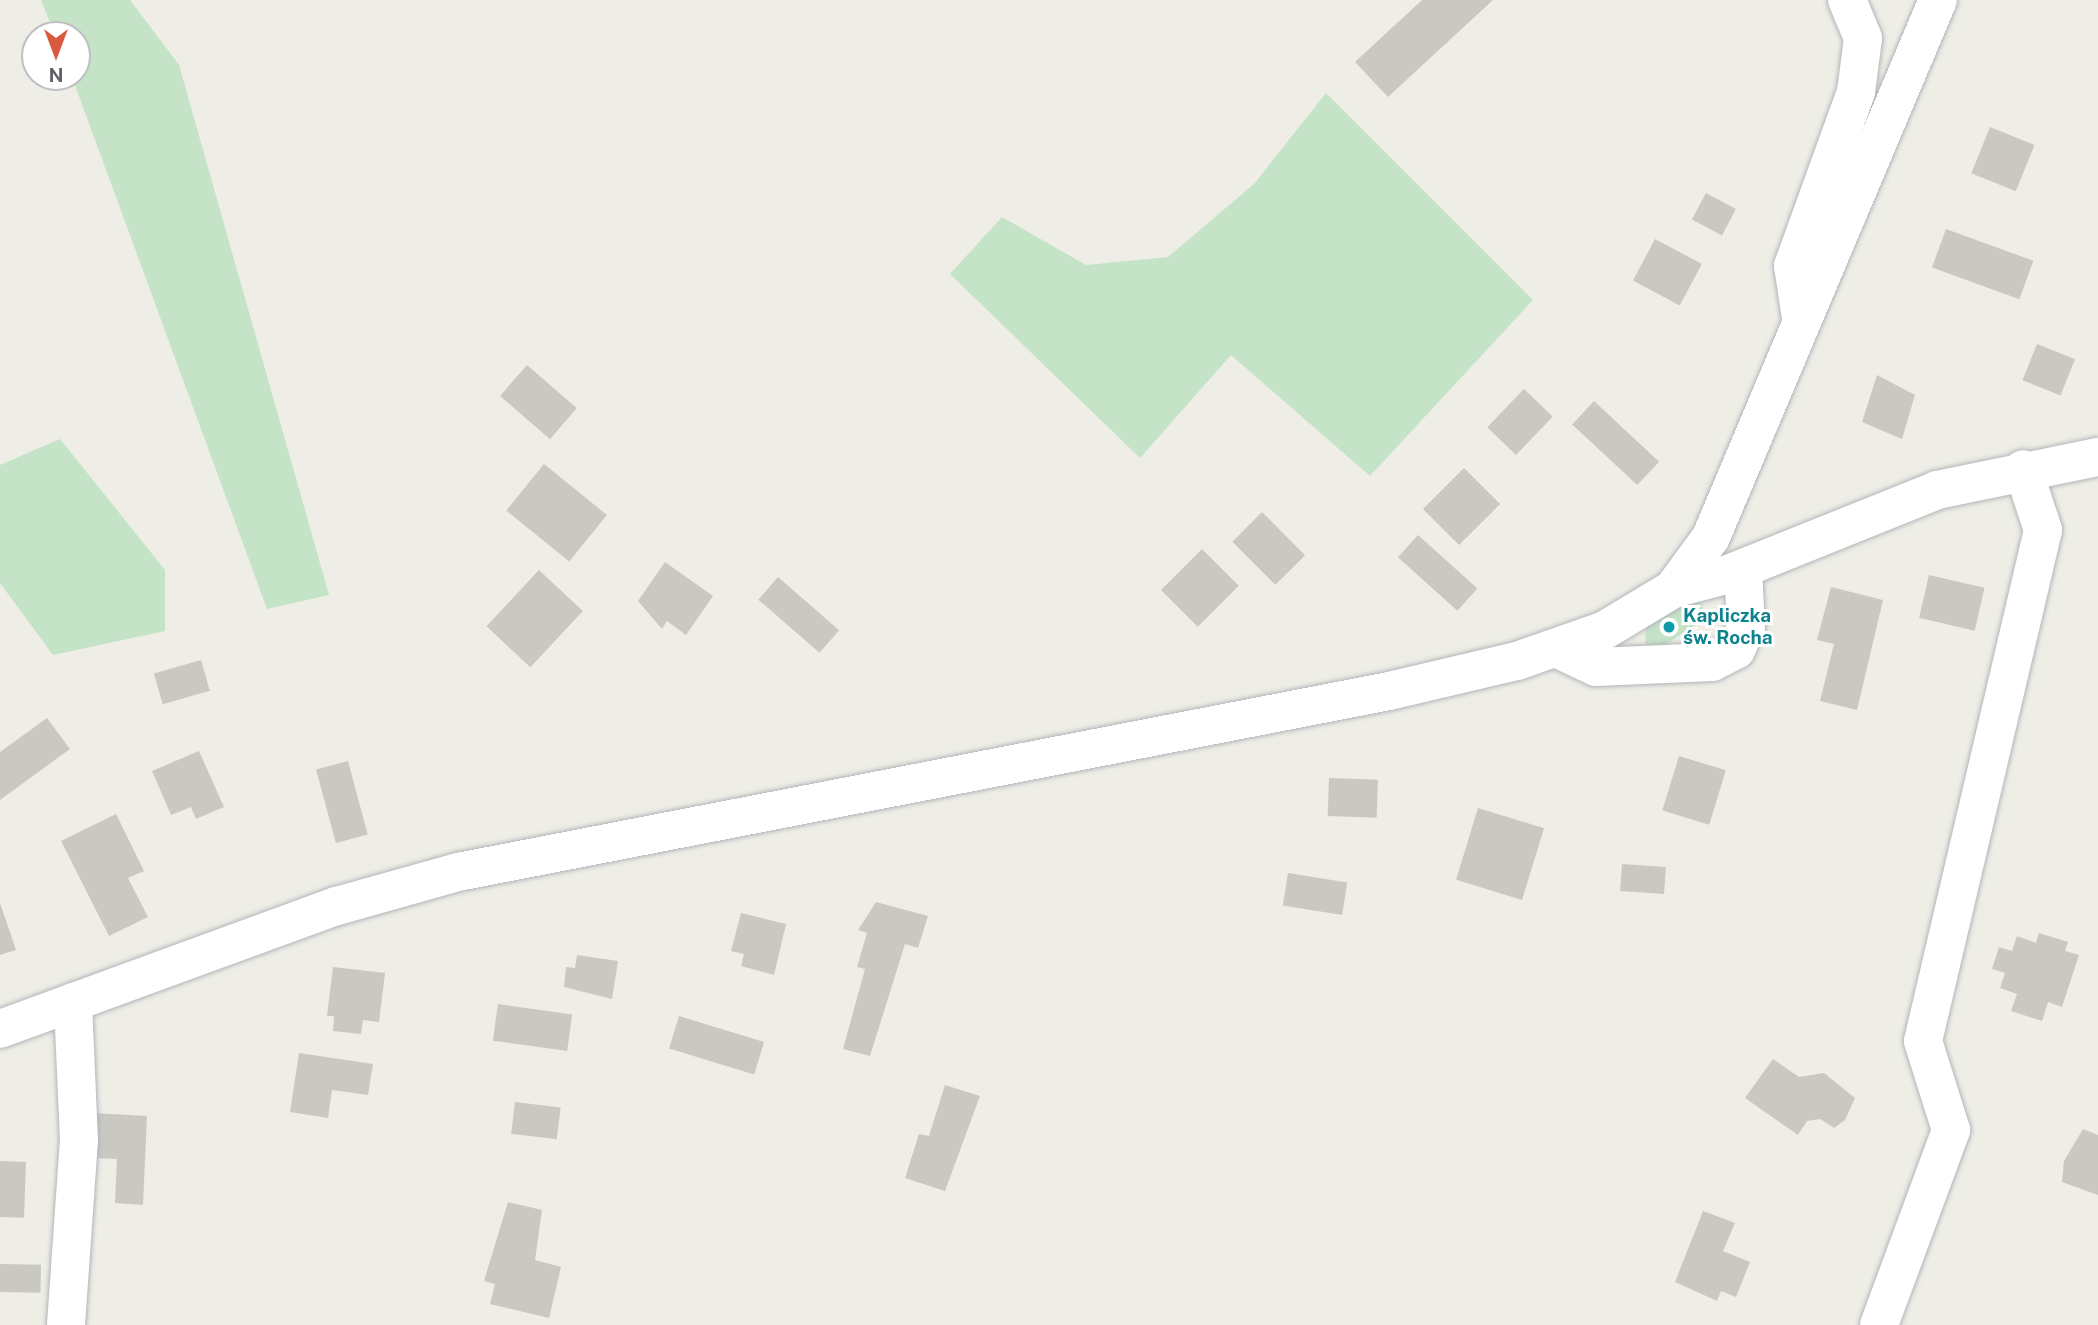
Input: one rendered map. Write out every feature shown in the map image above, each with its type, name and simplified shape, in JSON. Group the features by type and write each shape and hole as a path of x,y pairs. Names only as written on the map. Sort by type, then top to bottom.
{"street":[{"path":"1801,320 1793,266 1856,92 1863,38 1847,0"},
{"path":"1673,589 1711,537 1938,0"},
{"path":"0,1029 338,906 458,872 1390,691 1558,649 1605,630 1673,589 1743,569 1937,490 2023,469 2098,457"},
{"path":"1879,1325 1951,1130 1923,1041 2043,530 2023,469"},
{"path":"1558,649 1596,667 1712,662 1736,650 1746,628 1743,569"},
{"path":"66,1325 79,1141 73,1002"}],"green space":[{"path":"41,0 130,0 179,65 329,595 267,609 77,91 91,91 91,21 49,21"},
{"path":"1326,93 1533,300 1370,476 1231,355 1140,458 950,274 1002,217 1086,265 1168,257 1254,184"},
{"path":"60,439 165,570 165,631 53,655 0,583 0,465"},
{"path":"1695,599 1703,605 1698,623 1661,648 1645,645 1646,627"}],"building":[{"path":"1422,0 1493,0 1388,97 1355,62"},
{"path":"1990,127 2035,145 2016,191 1971,173"},
{"path":"1706,193 1736,209 1722,235 1692,219"},
{"path":"1946,229 2033,261 2019,299 1932,268"},
{"path":"1655,239 1702,264 1680,305 1633,280"},
{"path":"2037,344 2075,359 2060,396 2022,380"},
{"path":"527,365 577,408 550,439 500,396"},
{"path":"1877,375 1915,395 1902,439 1862,422"},
{"path":"1524,389 1553,417 1516,455 1487,427"},
{"path":"1594,401 1659,462 1637,485 1572,424"},
{"path":"544,464 607,515 569,562 506,511"},
{"path":"1464,468 1500,504 1459,545 1423,509"},
{"path":"1262,512 1305,555 1275,585 1232,542"},
{"path":"1418,535 1477,589 1457,611 1398,557"},
{"path":"1202,549 1239,586 1198,627 1161,590"},
{"path":"665,562 713,596 686,635 667,621 662,629 638,601"},
{"path":"539,570 583,611 530,667 486,626"},
{"path":"1929,575 1985,588 1975,631 1919,618"},
{"path":"778,577 839,630 819,653 758,600"},
{"path":"1831,587 1883,600 1857,710 1820,701 1834,644 1817,640"},
{"path":"201,660 210,691 163,704 154,674"},
{"path":"47,718 70,749 0,800 0,752"},
{"path":"199,751 224,807 196,819 191,807 171,815 152,771"},
{"path":"1679,756 1726,770 1709,825 1662,811"},
{"path":"348,761 368,834 336,843 316,770"},
{"path":"1329,778 1378,780 1377,818 1328,816"},
{"path":"1478,808 1544,828 1522,900 1456,880"},
{"path":"116,814 144,871 128,878 148,917 109,936 61,841"},
{"path":"1622,864 1666,867 1664,894 1620,891"},
{"path":"1288,873 1347,882 1342,915 1283,906"},
{"path":"876,902 928,916 918,948 905,944 870,1056 843,1049 865,969 857,967 867,933 858,930"},
{"path":"0,903 16,950 0,955"},
{"path":"741,913 786,924 774,975 741,966 744,954 731,951"},
{"path":"2039,933 2068,942 2065,951 2079,955 2062,1007 2048,1002 2042,1021 2011,1011 2017,994 2000,988 2005,973 1992,969 1999,947 2012,951 2017,936 2036,943"},
{"path":"577,955 618,961 612,999 564,987 566,967 575,968"},
{"path":"333,967 385,973 379,1022 363,1020 361,1034 333,1031 334,1016 327,1016"},
{"path":"498,1004 572,1014 567,1051 493,1041"},
{"path":"679,1016 764,1042 754,1075 669,1049"},
{"path":"299,1053 373,1064 368,1095 332,1090 328,1118 290,1112"},
{"path":"1773,1059 1799,1077 1824,1073 1855,1098 1845,1120 1834,1128 1820,1119 1807,1121 1798,1135 1745,1098"},
{"path":"945,1085 980,1096 945,1191 905,1178 919,1134 929,1136"},
{"path":"515,1102 561,1108 557,1139 511,1134"},
{"path":"94,1113 147,1116 143,1205 115,1203 117,1159 93,1158"},
{"path":"2083,1129 2098,1135 2098,1195 2062,1182 2064,1161"},
{"path":"0,1161 26,1162 24,1218 0,1217"},
{"path":"508,1202 542,1210 535,1260 561,1267 549,1318 490,1304 495,1284 484,1281"},
{"path":"1703,1211 1735,1223 1723,1251 1750,1262 1736,1297 1721,1291 1717,1301 1675,1282"},
{"path":"0,1264 41,1265 41,1293 0,1292"}],"place":[{"name":"Kapliczka św. Rocha","path":"1669,627"}]}
